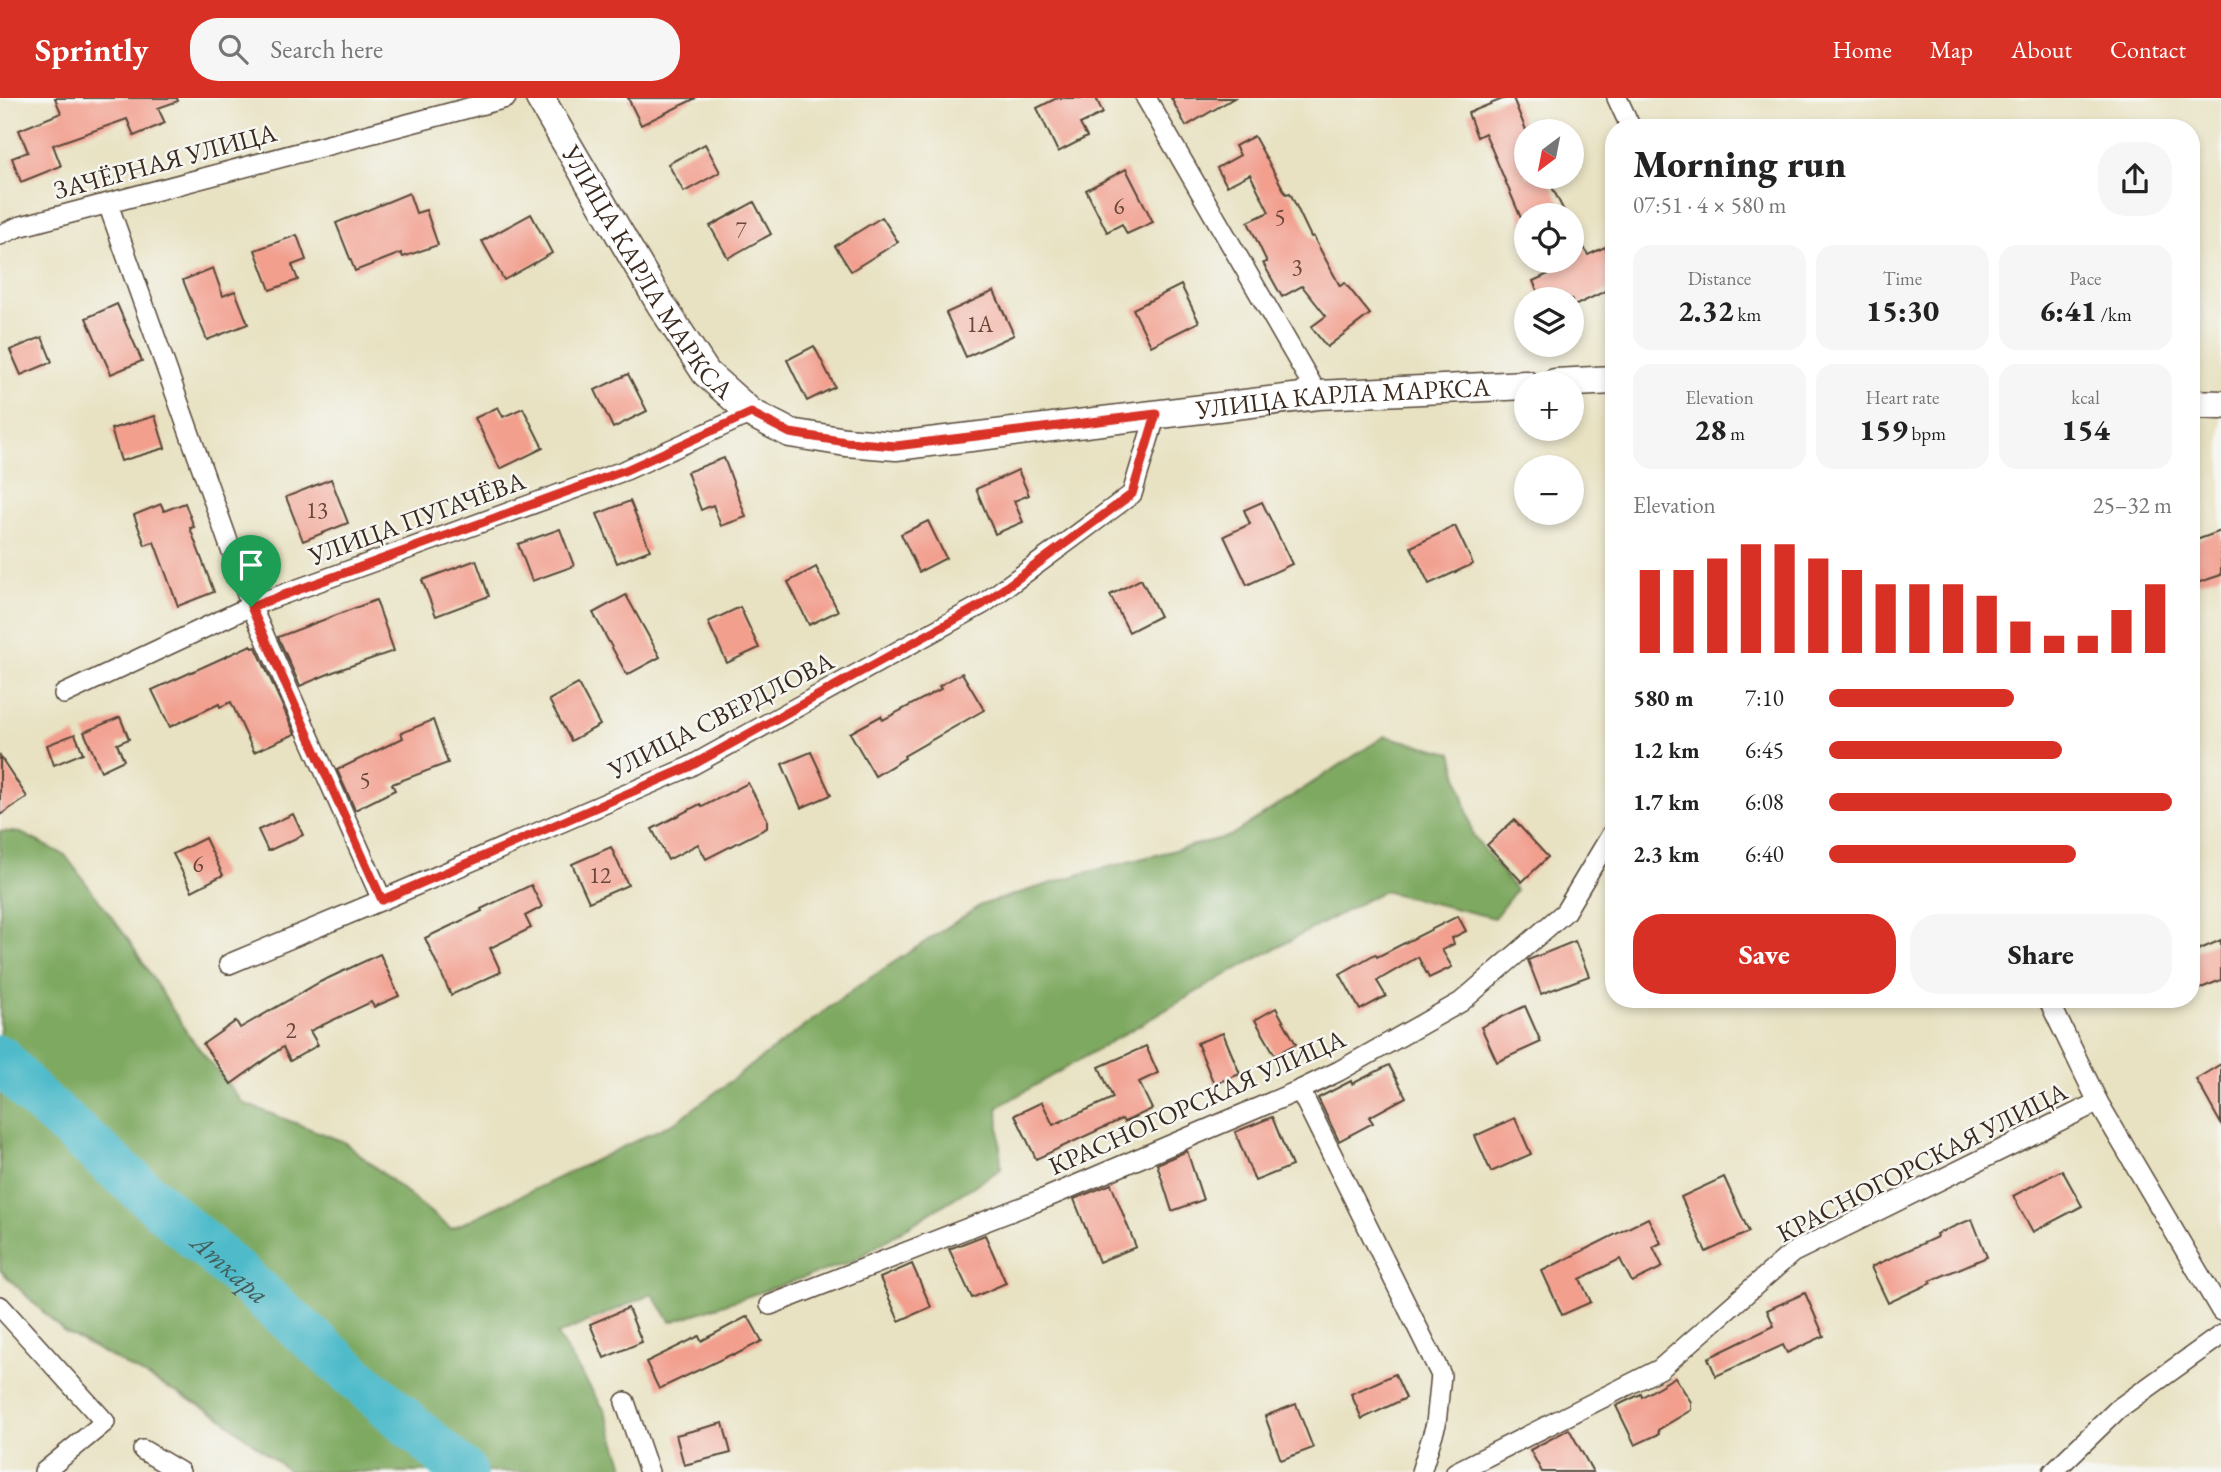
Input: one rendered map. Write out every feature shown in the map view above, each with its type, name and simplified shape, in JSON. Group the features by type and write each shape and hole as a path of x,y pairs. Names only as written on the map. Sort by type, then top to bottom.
{"street":[{"name":"ЗАЧЁРНАЯ УЛИЦА","path":"0,235 18,227 506,98"},
{"name":"УЛИЦА КАРЛА МАРКСА","path":"540,98 660,303 706,373 751,413 790,433 846,442 896,446 1318,395 1514,386"},
{"path":"1146,98 1318,395"},
{"path":"1617,98 1627,119"},
{"path":"108,204 251,607 382,900"},
{"path":"1584,382 1605,380"},
{"path":"2200,404 2221,405"},
{"name":"УЛИЦА ПУГАЧЁВА","path":"64,694 251,607 626,470 751,413"},
{"name":"УЛИЦА СВЕРДЛОВА","path":"229,964 689,767 983,604 1132,494 1156,414"},
{"name":"КРАСНОГОРСКАЯ УЛИЦА","path":"770,1305 1048,1198 1339,1071 1461,1002 1564,912 1605,845"},
{"path":"2052,1008 2098,1102 2221,1311"},
{"path":"1300,1090 1441,1375 1436,1424 1421,1472"},
{"name":"КРАСНОГОРСКАЯ УЛИЦА","path":"1455,1472 1660,1369 1792,1253 2098,1102"},
{"path":"0,1306 105,1422 44,1472"},
{"path":"2053,1472 2118,1409 2221,1335"},
{"path":"625,1402 649,1472"},
{"path":"143,1450 180,1472"}],"green space":[{"path":"1385,736 1452,753 1473,835 1516,890 1494,918 1383,891 1231,972 998,1107 1001,1169 853,1261 671,1322 652,1294 557,1335 605,1411 626,1472 290,1472 218,1415 63,1331 0,1270 0,831 21,833 65,855 128,939 189,1036 243,1103 344,1142 451,1229 677,1121 858,986 981,905 1081,874 1230,836"}],"building":[{"path":"55,98 177,98 178,101 158,108 165,123 134,136 127,119 53,145 61,166 21,182 12,158 28,152 19,130 61,113"},
{"path":"628,98 696,98 641,125"},
{"path":"1057,98 1096,98 1103,113 1080,124 1087,137 1058,152 1037,108"},
{"path":"1171,98 1234,98 1186,126"},
{"path":"1505,98 1513,98 1522,119 1514,119 1514,189 1553,189 1560,203 1515,203 1485,133 1477,137 1468,113"},
{"path":"1254,136 1286,194 1290,193 1311,237 1313,236 1340,286 1345,283 1370,314 1327,347 1311,327 1326,316 1302,286 1282,297 1263,263 1267,262 1248,222 1269,212 1250,174 1227,186 1217,168 1240,155 1235,146"},
{"path":"705,144 720,172 684,192 668,164"},
{"path":"1126,169 1153,222 1127,234 1122,224 1107,232 1086,190"},
{"path":"409,193 416,213 426,210 438,245 403,257 401,253 355,271 336,223"},
{"path":"754,202 771,234 728,258 710,226"},
{"path":"531,214 552,253 504,280 482,241"},
{"path":"882,217 898,242 851,271 835,246"},
{"path":"297,235 306,260 292,265 298,280 270,290 255,250"},
{"path":"1605,247 1605,291 1584,301 1584,287 1536,287 1533,281 1550,273 1584,273 1584,248 1588,255"},
{"path":"213,268 223,296 235,291 248,324 207,340 183,280"},
{"path":"1181,285 1199,322 1151,346 1133,309"},
{"path":"994,291 1014,335 966,357 946,313"},
{"path":"117,304 142,361 111,374 86,318"},
{"path":"42,337 52,362 21,375 10,350"},
{"path":"814,346 835,387 807,401 787,360"},
{"path":"628,374 647,411 613,428 595,390"},
{"path":"498,407 503,417 523,408 543,448 500,469 475,418"},
{"path":"155,416 165,448 121,461 111,429"},
{"path":"724,458 746,517 721,526 713,505 701,510 687,472"},
{"path":"1018,470 1029,495 1014,501 1023,522 995,534 976,489"},
{"path":"331,479 348,523 303,541 286,497"},
{"path":"630,501 650,550 617,563 597,514"},
{"path":"1262,502 1292,564 1247,585 1224,536 1250,524 1244,510"},
{"path":"185,503 194,527 190,528 214,592 178,606 154,542 145,545 134,515 161,504 164,511"},
{"path":"928,521 946,558 919,572 901,534"},
{"path":"1455,526 1473,564 1429,584 1411,547"},
{"path":"560,529 574,566 532,581 518,544"},
{"path":"2221,531 2221,575 2200,582 2200,539"},
{"path":"476,560 489,596 436,616 422,580"},
{"path":"816,567 838,611 809,625 788,582"},
{"path":"1141,579 1160,616 1129,632 1110,595"},
{"path":"626,595 660,657 627,675 593,613"},
{"path":"376,600 394,651 300,686 278,637"},
{"path":"740,607 759,648 727,663 708,622"},
{"path":"251,645 256,647 295,734 254,752 231,702 220,707 219,704 170,727 152,690"},
{"path":"962,673 984,710 875,776 850,733 881,716 883,720 941,689 939,686"},
{"path":"578,684 600,725 571,741 549,700"},
{"path":"120,717 129,739 117,744 124,760 101,771 84,732"},
{"path":"433,720 448,763 392,784 395,790 355,810 337,770 403,738 401,733"},
{"path":"75,734 83,753 54,765 47,745"},
{"path":"811,752 831,795 801,808 782,764"},
{"path":"0,756 27,797 0,815"},
{"path":"748,783 767,819 767,828 706,859 698,844 668,860 652,829"},
{"path":"293,814 303,835 268,851 258,830"},
{"path":"1514,820 1548,857 1522,882 1487,845"},
{"path":"205,838 223,875 192,891 173,854"},
{"path":"611,847 628,885 589,902 572,864"},
{"path":"531,885 542,907 525,916 531,928 490,948 501,972 451,995 425,938"},
{"path":"1458,916 1466,931 1452,938 1454,944 1442,950 1452,967 1429,978 1418,957 1377,981 1386,996 1360,1010 1340,974 1375,954 1377,957"},
{"path":"2221,940 2221,980 2200,988 2200,949"},
{"path":"1575,941 1589,976 1541,994 1528,960"},
{"path":"380,954 399,996 374,1007 371,1002 310,1031 318,1045 290,1061 283,1047 231,1084 203,1044 236,1021 240,1028 320,982"},
{"path":"1525,1006 1541,1042 1497,1062 1481,1027"},
{"path":"1276,1008 1296,1044 1275,1055 1255,1020"},
{"path":"1223,1033 1240,1074 1214,1084 1197,1043"},
{"path":"1146,1046 1158,1073 1139,1082 1152,1109 1124,1122 1122,1119 1036,1159 1015,1115 1042,1102 1053,1125 1113,1098 1099,1067"},
{"path":"2221,1064 2221,1124 2196,1079"},
{"path":"1389,1065 1406,1097 1369,1117 1373,1123 1339,1141 1318,1098"},
{"path":"1272,1117 1292,1166 1255,1181 1235,1132"},
{"path":"1515,1118 1531,1154 1491,1172 1475,1136"},
{"path":"1187,1151 1203,1200 1172,1211 1157,1164"},
{"path":"2062,1170 2082,1206 2033,1232 2013,1196"},
{"path":"1724,1177 1749,1232 1706,1252 1681,1197"},
{"path":"1111,1184 1136,1247 1099,1262 1074,1199"},
{"path":"1648,1218 1661,1243 1653,1247 1663,1267 1632,1282 1620,1259 1580,1279 1591,1302 1562,1315 1542,1271"},
{"path":"1972,1219 1987,1257 1930,1281 1931,1283 1888,1303 1871,1267"},
{"path":"985,1235 1006,1283 972,1298 949,1249"},
{"path":"912,1264 931,1307 899,1321 880,1278"},
{"path":"1805,1293 1824,1336 1787,1353 1783,1345 1716,1376 1708,1358 1774,1326 1767,1310"},
{"path":"628,1308 642,1342 604,1358 590,1324"},
{"path":"748,1316 762,1341 659,1389 646,1362 699,1336 701,1341"},
{"path":"1395,1374 1406,1398 1362,1419 1351,1394"},
{"path":"1675,1377 1691,1402 1691,1410 1658,1430 1659,1434 1635,1445 1616,1406 1641,1394 1642,1397"},
{"path":"1296,1404 1313,1448 1281,1460 1265,1416"},
{"path":"723,1423 731,1453 684,1465 676,1435"},
{"path":"1569,1429 1593,1472 1542,1472 1530,1450"}],"waterway":[{"name":"Аткара","path":"0,1058 33,1095 464,1472"}],"route":[{"path":"751,413 790,433 846,442 896,446 1156,414 1132,494 983,604 689,767 382,900 251,607 626,470 751,413"}]}
